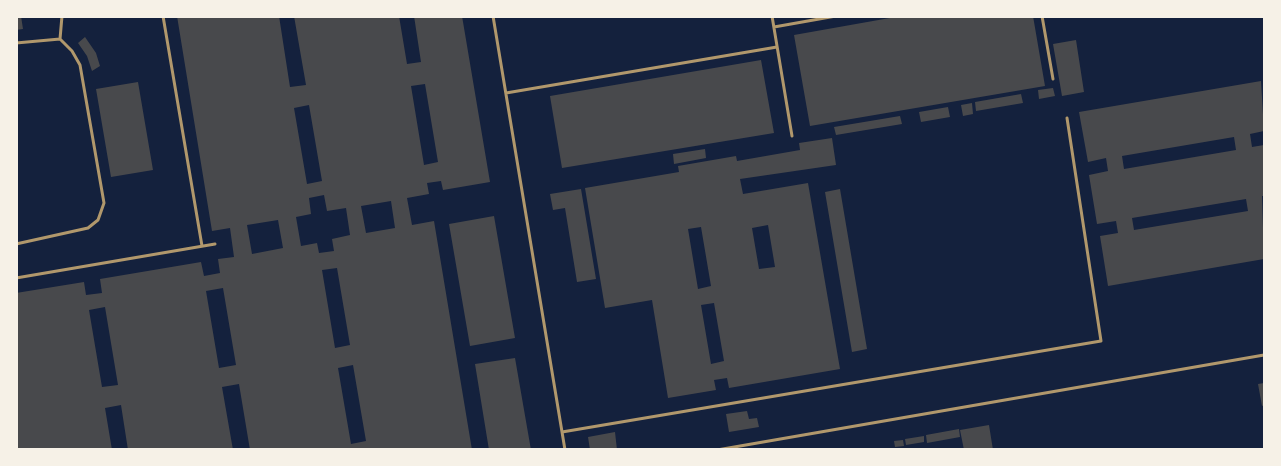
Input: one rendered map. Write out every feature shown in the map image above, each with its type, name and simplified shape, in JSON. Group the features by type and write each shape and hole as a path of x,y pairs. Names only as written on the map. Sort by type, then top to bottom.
{"lane":[{"path":"16,244 88,228 98,220 104,203 80,65 72,51 60,39 62,16"},
{"path":"163,16 201,246"},
{"path":"493,16 565,450"},
{"path":"772,16 792,136"},
{"path":"774,27 836,16"},
{"path":"1042,16 1053,79"},
{"path":"16,43 60,39"},
{"path":"506,93 777,47"},
{"path":"562,432 1101,341 1067,118"},
{"path":"16,278 215,244"},
{"path":"717,450 1264,355"}],"building":[{"path":"16,16 21,16 23,29 16,30"},
{"path":"177,16 279,16 290,87 306,85 294,16 399,16 407,64 421,62 414,16 462,16 490,182 443,190 441,181 427,183 429,194 407,198 412,225 434,221 472,450 250,450 239,384 222,387 233,450 128,450 121,405 105,408 112,450 16,450 16,293 84,282 86,295 102,293 100,279 201,262 204,276 220,273 218,259 234,257 230,228 212,231","holes":["425,84 438,162 424,165 411,86","309,105 322,181 307,184 294,108","324,195 327,211 346,208 350,235 332,239 334,251 319,253 317,243 301,246 296,217 311,214 309,198","391,201 395,228 366,233 361,206","278,220 283,248 252,254 247,225","337,268 350,345 335,348 322,270","223,288 236,365 219,368 206,291","105,307 118,385 102,387 89,310","353,365 366,441 351,444 338,368"]},
{"path":"901,16 1033,16 1045,86 810,126 794,35"},
{"path":"85,37 96,53 100,66 92,71 87,56 78,43"},
{"path":"1076,40 1084,92 1062,96 1053,44"},
{"path":"761,60 774,133 562,168 550,96"},
{"path":"1261,81 1264,131 1250,134 1252,147 1264,145 1264,196 1262,196 1264,259 1108,286 1100,236 1118,233 1116,221 1097,224 1089,175 1108,171 1106,158 1088,162 1079,112","holes":["1234,137 1236,150 1124,169 1122,156","1246,199 1248,211 1134,230 1132,218"]},
{"path":"138,82 153,170 111,177 96,89"},
{"path":"1053,88 1055,96 1039,99 1038,90"},
{"path":"1021,94 1023,103 976,111 975,102"},
{"path":"972,103 973,114 963,116 961,105"},
{"path":"948,107 950,117 921,122 919,112"},
{"path":"900,116 902,124 836,135 834,127"},
{"path":"832,138 836,165 740,179 743,194 808,183 840,369 729,388 727,378 714,380 716,390 668,398 652,300 605,308 585,188 679,172 678,166 736,156 737,161 800,150 799,143","holes":["768,225 775,267 759,269 752,228","701,227 711,286 698,289 688,229","714,303 724,361 711,364 701,305"]},
{"path":"705,149 706,158 674,164 673,154"},
{"path":"581,189 596,279 577,282 565,208 553,210 550,194"},
{"path":"840,189 867,349 852,352 825,192"},
{"path":"494,216 515,338 470,346 449,224"},
{"path":"515,358 531,450 489,450 475,364"},
{"path":"1264,383 1264,405 1262,406 1258,384"},
{"path":"747,411 749,419 757,418 759,427 729,432 726,414"},
{"path":"989,425 993,450 964,450 960,430"},
{"path":"959,429 960,437 927,443 926,435"},
{"path":"615,432 617,450 590,450 588,437"},
{"path":"924,436 924,442 906,445 905,439"},
{"path":"903,440 904,446 895,447 894,441"}]}
